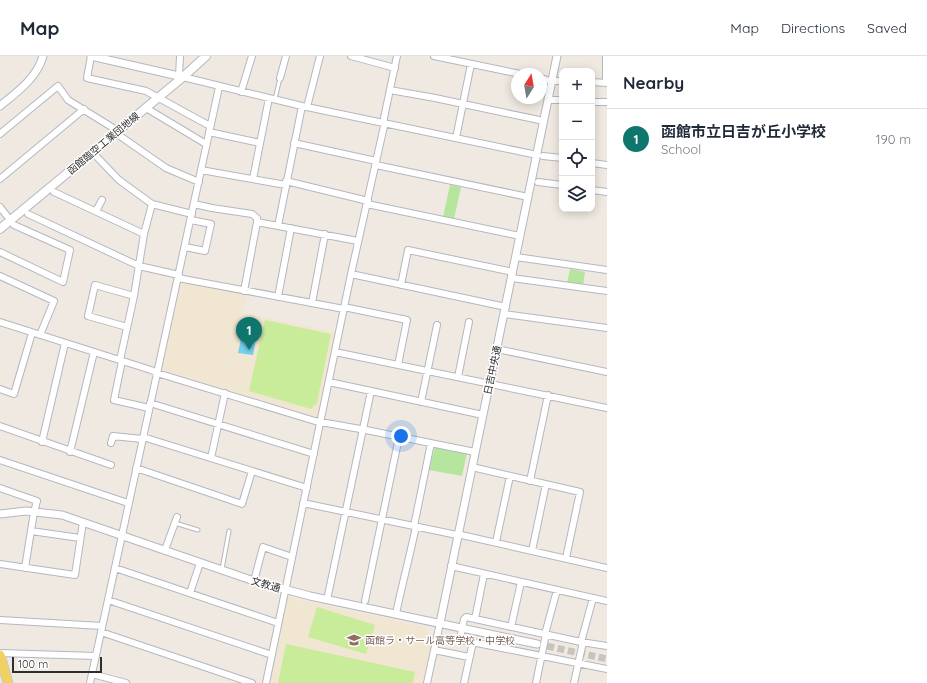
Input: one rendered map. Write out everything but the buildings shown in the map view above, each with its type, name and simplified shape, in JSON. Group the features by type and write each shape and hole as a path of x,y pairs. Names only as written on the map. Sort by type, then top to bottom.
{"main road":[{"name":"函館臨空工業団地線","path":"0,229 119,133 206,56"},
{"path":"0,654 8,683"}],"street":[{"path":"0,106 32,77 38,70 43,56"},
{"path":"260,143 210,129 159,97 146,91 87,78 91,56 304,106 540,155 559,158"},
{"path":"180,56 181,77"},
{"path":"241,92 252,56"},
{"path":"280,78 286,56"},
{"path":"278,226 294,143 320,56"},
{"path":"351,56 394,68"},
{"path":"266,683 358,241 368,203 397,56"},
{"path":"434,56 511,72"},
{"name":"日吉中央通","path":"427,683 528,197 540,155 549,100 547,80 557,56"},
{"path":"595,82 606,83 606,56"},
{"path":"456,138 471,64"},
{"path":"547,80 559,81"},
{"path":"0,134 58,86 68,100 119,133 166,168 199,182"},
{"path":"90,683 219,87"},
{"path":"390,90 539,120"},
{"path":"253,179 260,143 272,99"},
{"path":"549,100 559,100"},
{"path":"595,102 607,102"},
{"path":"146,108 206,144"},
{"path":"0,179 84,109"},
{"path":"294,143 528,197"},
{"path":"96,156 119,180 152,204 211,224 205,251 185,247"},
{"path":"595,163 607,165"},
{"path":"201,170 286,183 368,203 520,236"},
{"path":"538,182 559,185"},
{"path":"595,190 607,192"},
{"path":"54,192 144,234"},
{"path":"96,212 102,200"},
{"path":"152,204 144,234 114,400 150,406 218,424 314,454"},
{"path":"194,204 220,210 252,214 257,218 244,291"},
{"path":"0,207 7,216"},
{"path":"28,214 139,266 178,277 244,291 407,320 398,365"},
{"path":"257,222 358,241"},
{"path":"0,252 63,282 70,250 14,225"},
{"path":"278,297 291,228"},
{"path":"312,303 325,234"},
{"path":"401,284 408,250 512,275 607,292"},
{"path":"516,257 607,270"},
{"path":"351,274 401,284 505,310 607,328"},
{"path":"0,276 54,301 40,335"},
{"path":"127,327 88,316 95,285 134,296"},
{"path":"0,322 157,373 320,422 475,452"},
{"path":"458,378 469,322"},
{"path":"421,402 437,325"},
{"path":"0,389 14,394 32,332"},
{"path":"42,442 66,343"},
{"path":"497,349 607,372"},
{"path":"70,452 94,352"},
{"path":"335,352 607,408"},
{"path":"329,382 483,415"},
{"path":"327,600 371,391"},
{"path":"211,458 225,393"},
{"path":"530,480 548,395"},
{"path":"0,426 70,452 111,465"},
{"path":"111,443 113,436 143,438 307,488"},
{"path":"365,601 399,437"},
{"path":"396,614 402,584 408,566 431,443"},
{"path":"0,460 90,491 129,502"},
{"path":"472,467 580,492 566,558"},
{"path":"136,468 242,504 252,471"},
{"path":"496,542 510,476"},
{"path":"532,550 546,484"},
{"path":"0,488 37,501 25,568"},
{"path":"303,503 496,542 607,568"},
{"name":"文教通","path":"0,514 34,512 62,515 222,570 285,589 327,600 537,644"},
{"path":"165,550 176,520"},
{"path":"0,564 75,575 83,522"},
{"path":"31,531 80,538"},
{"path":"254,580 263,547 292,557"},
{"path":"190,593 200,562"},
{"path":"451,566 607,601"},
{"path":"115,568 278,623"},
{"path":"475,619 484,574"},
{"path":"511,628 521,582"},
{"path":"536,683 545,634 557,590"},
{"path":"574,683 593,598"},
{"path":"108,600 272,655"},
{"path":"607,646 466,618 464,619 460,639 607,669"},
{"path":"0,620 102,629 252,683"},
{"path":"464,683 473,642"},
{"path":"434,650 469,657"},
{"path":"0,654 96,656"},
{"path":"92,674 126,683"}],"lane":[{"path":"272,99 280,78"},
{"path":"176,520 198,530"},
{"path":"222,570 229,531"}],"shaded area":[{"path":"181,281 246,295 242,313 336,332 317,417 163,370 162,368"},
{"name":"函館ラ・サール高等学校・中学校","path":"287,597 425,627 430,637 429,643 432,644 423,683 269,683"}],"green space":[{"path":"450,185 461,187 454,219 443,217"},
{"path":"570,269 585,272 583,286 567,284"},
{"path":"265,320 331,334 317,403 311,409 249,391"},
{"path":"435,447 467,453 462,476 429,470"},
{"path":"317,607 375,625 366,654 308,637"},
{"path":"286,644 415,672 413,683 278,683"}],"water":[{"path":"243,330 257,333 253,355 238,353"}],"tunnel":[{"path":"537,644 607,659"}],"place":[{"name":"函館市立日吉が丘小学校","path":"249,350"},
{"name":"函館ラ・サール高等学校・中学校","path":"354,640"}]}
